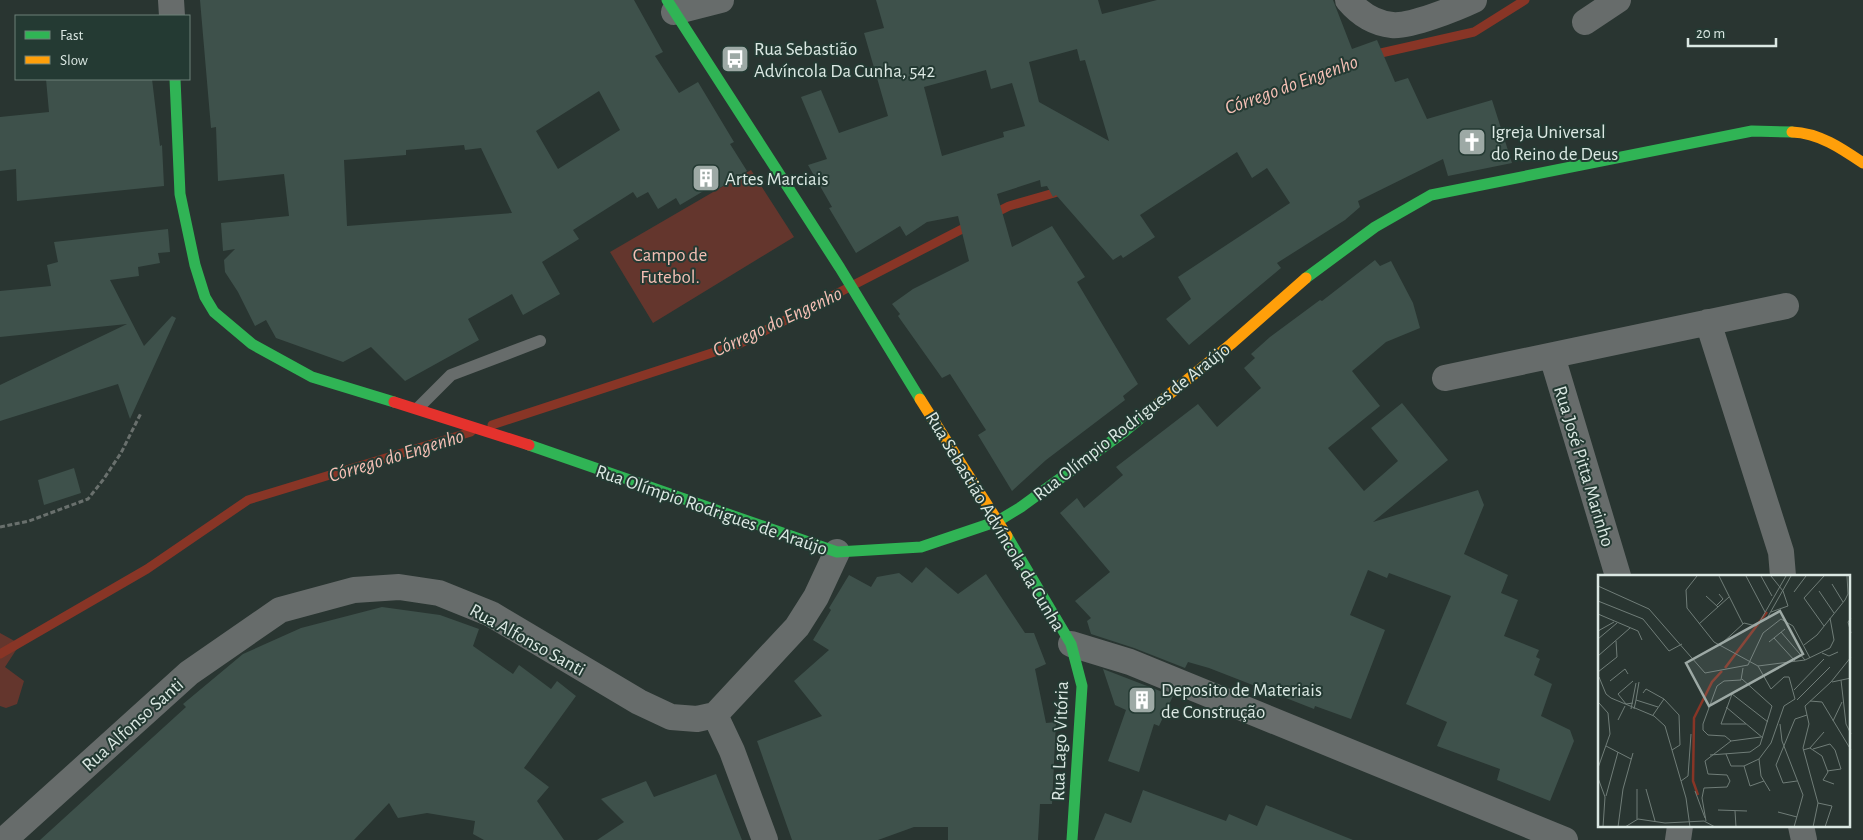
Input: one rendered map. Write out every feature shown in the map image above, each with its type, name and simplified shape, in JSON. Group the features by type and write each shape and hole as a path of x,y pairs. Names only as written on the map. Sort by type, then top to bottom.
{"street":[{"path":"171,0 172,15"},
{"path":"671,6 721,0"},
{"path":"1348,0 1372,20 1394,26 1453,10 1474,0"},
{"path":"1585,22 1618,0"},
{"name":"Rua Sebastião Advíncola da Cunha","path":"671,6 840,268 868,316 998,521 1071,644 1130,662 1565,840"},
{"name":"Rua Olímpio Rodrigues de Araújo","path":"175,80 180,194 195,265 205,297 214,312 252,344 312,376 469,424 837,552 881,551 921,547 998,521 1021,507 1124,432 1231,344 1309,275 1375,227 1431,195 1752,131 1809,133 1844,150 1863,163"},
{"path":"1445,378 1786,306"},
{"path":"1708,322 1781,552 1783,575"},
{"name":"Rua José Pitta Marinho","path":"1552,356 1618,575"},
{"path":"765,840 732,751 715,715 796,627 816,597 837,552"},
{"name":"Rua Alfonso Santi","path":"4,840 138,717 189,673 280,610 354,590 399,587 439,593 491,614 639,702 671,717 697,719 715,715"},
{"name":"Rua Lago Vitória","path":"1071,644 1082,686 1072,840"}],"lane":[{"path":"418,408 451,375 540,341"}],"path":[{"path":"0,527 29,520 88,499 121,452 141,413"}],"green space":[{"name":"Campo de Futebol.","path":"751,170 794,237 653,323 610,252"},
{"path":"0,633 20,644 5,667 24,681 17,704 6,708 0,706"}],"building":[{"path":"200,0 634,0 663,52 655,56 679,93 698,82 734,142 730,144 747,171 715,191 712,186 680,205 676,198 658,209 648,192 637,198 633,192 573,230 579,239 542,262 560,294 523,315 512,294 468,319 479,340 405,381 371,347 343,362 276,338 266,320 255,326 238,292 225,272 224,260 235,249 223,251 221,223 289,216 284,174 218,181 216,127 211,128","holes":["599,91 620,130 558,169 536,131","464,145 465,150 481,148 512,213 347,226 344,160 406,155 406,150"]},
{"path":"876,0 1098,0 1102,14 1157,0 1333,0 1352,49 1377,40 1395,82 1408,78 1427,119 1492,100 1512,163 1448,176 1443,159 1358,201 1360,207 1345,220 1277,263 1281,268 1189,345 1166,319 1191,299 1178,277 1290,203 1267,168 1252,178 1237,152 1140,215 1155,237 1123,258 1121,255 1113,260 1056,195 1053,197 1047,186 1041,187 1040,180 997,194 1012,247 1052,226 1085,277 1077,282 1138,384 1123,396 1125,400 1046,460 1012,491 978,435 986,430 950,374 942,378 898,316 900,314 892,304 913,289 969,261 958,216 927,222 906,236 900,226 856,253 829,208 832,207 808,165 827,159 801,97 821,90 839,133 888,116 864,33 884,28","holes":["1077,49 1080,61 1085,60 1109,141 1039,102 1029,62","986,70 991,89 1012,83 1025,126 1003,132 1004,137 942,156 924,87"]},
{"path":"46,80 152,80 160,146 162,145 164,186 17,201 16,169 0,171 0,117 49,112"},
{"path":"168,229 170,252 158,253 160,263 138,267 139,276 110,280 144,346 172,316 176,318 130,419 118,384 0,421 0,385 127,324 0,337 0,291 51,286 47,265 58,262 54,242"},
{"path":"1375,260 1380,266 1391,261 1413,303 1420,328 1386,342 1352,371 1380,406 1328,448 1364,491 1398,461 1371,428 1402,403 1448,460 1373,522 1478,490 1484,505 1464,554 1508,575 1501,593 1518,600 1504,636 1539,650 1536,657 1540,659 1534,675 1552,684 1541,716 1570,730 1574,741 1550,801 1497,780 1500,769 1437,746 1447,722 1406,704 1451,596 1389,573 1387,578 1368,570 1350,615 1385,630 1351,719 1315,706 1314,709 1209,668 1188,662 1185,668 1091,634 1087,621 1091,618 1075,601 1110,572 1060,513 1077,498 1084,508 1123,475 1116,467 1198,404 1217,427 1261,388 1244,368 1255,358 1251,354 1270,337 1320,300 1322,301"},
{"path":"74,468 81,493 44,505 38,480"},
{"path":"926,567 958,594 986,574 1025,633 1034,633 1046,664 1035,669 1046,723 1056,722 1052,804 1040,804 1038,840 948,840 948,827 914,827 878,840 792,840 757,741 822,716 794,681 829,650 813,640 831,610 829,608 849,575 871,587 877,577 899,573 912,583"},
{"path":"382,607 440,615 479,629 473,646 513,674 519,665 551,689 557,681 576,696 524,768 549,787 537,801 564,840 484,840 473,834 475,821 427,813 398,818 389,803 354,840 40,840 186,707 183,704 243,654 301,628"},
{"path":"1103,669 1173,696 1159,726 1154,724 1139,772 1108,761 1126,710 1115,705"},
{"path":"716,774 742,840 597,840 624,822 601,799 646,781 654,797"},
{"path":"1143,790 1226,821 1229,814 1257,826 1266,805 1353,840 1094,840 1105,813 1131,823"}],"waterway":[{"name":"Córrego do Engenho","path":"1372,55 1474,32 1525,0"},
{"name":"Córrego do Engenho","path":"991,215 1009,206 1061,191"},
{"name":"Córrego do Engenho","path":"492,425 739,344 970,225"},
{"name":"Córrego do Engenho","path":"0,654 147,569 248,500 471,432"}],"traffic: fast":[{"path":"667,0 840,268 920,399"},
{"path":"175,80 180,194 195,265 205,297 214,312 252,344 312,377 394,402"},
{"path":"1306,278 1375,227 1431,195 1752,131 1792,132"},
{"path":"529,445 837,552 921,547 998,521 1021,507 1124,432 1155,406"},
{"path":"1007,536 1071,644 1082,686 1072,840"}],"traffic: slow":[{"path":"1792,132 1821,138 1863,163"},
{"path":"1155,406 1231,344 1306,278"},
{"path":"920,399 1007,536"}],"traffic: jam":[{"path":"394,402 529,445"}],"place":[{"name":"Rua Sebastião Advíncola Da Cunha, 542","path":"735,59"},
{"name":"Igreja Universal do Reino de Deus","path":"1472,142"},
{"name":"Artes Marciais","path":"706,178"},
{"name":"Deposito de Materiais de Construção","path":"1142,700"}]}
